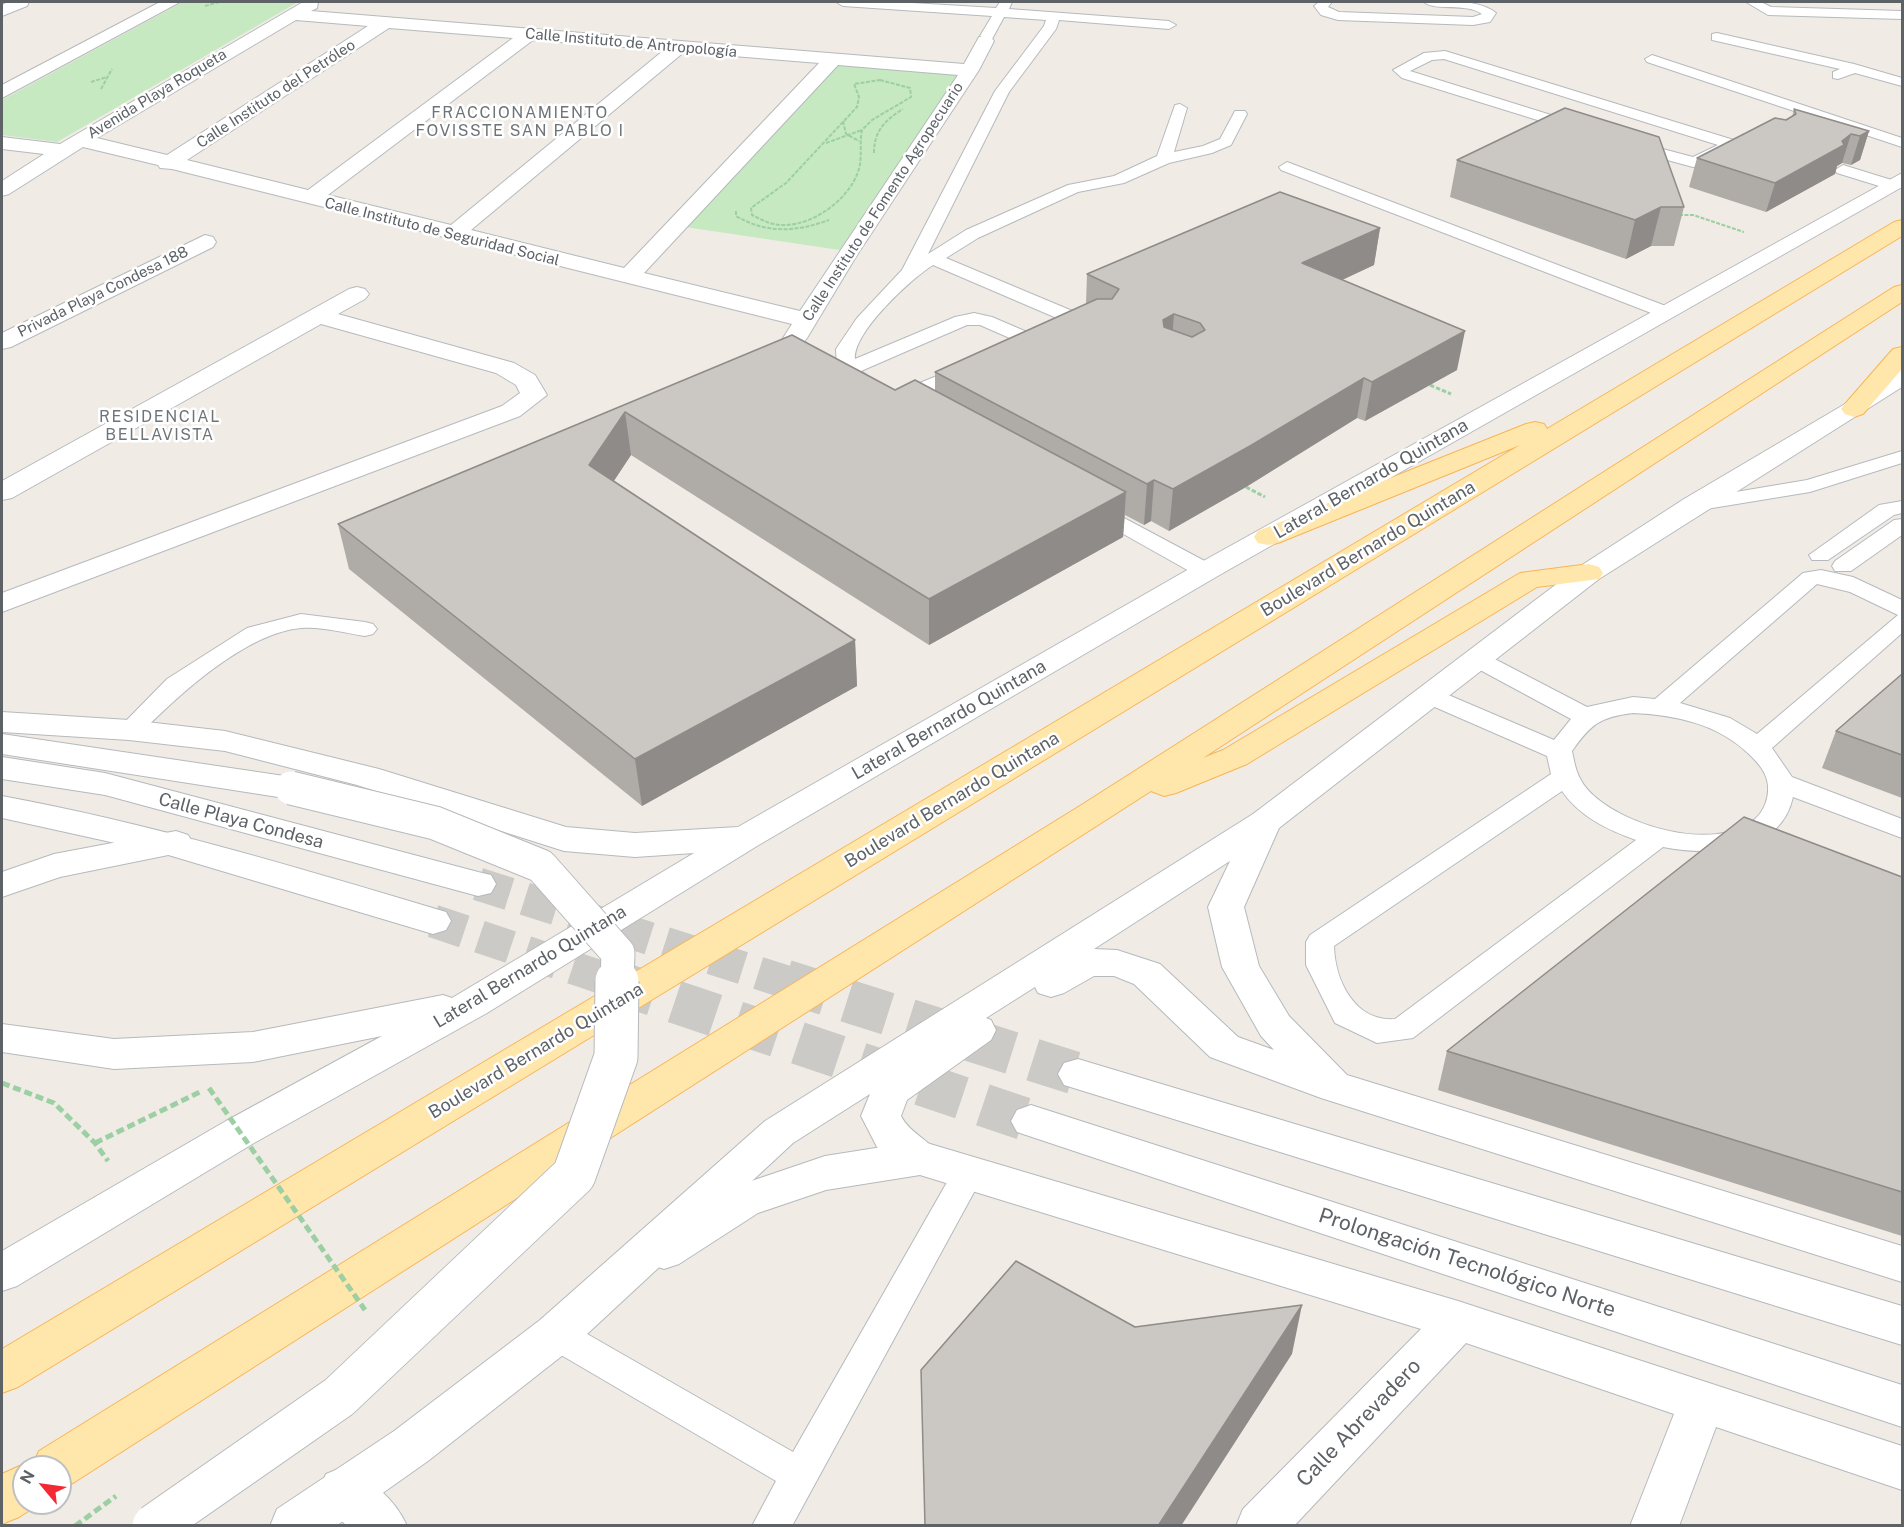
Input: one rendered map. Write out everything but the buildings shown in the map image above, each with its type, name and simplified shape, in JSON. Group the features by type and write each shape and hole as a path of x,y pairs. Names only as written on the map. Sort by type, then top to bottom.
{"main road":[{"name":"Boulevard Bernardo Quintana","path":"2,1373 1902,227"},
{"path":"72,1457 1095,812 1902,292"},
{"path":"1854,409 1902,354"},
{"path":"1268,537 1626,394"},
{"path":"1095,812 1235,757 1530,579 1589,573"}],"street":[{"path":"2,11 21,2"},
{"path":"2,92 172,2"},
{"name":"Avenida Playa Roqueta","path":"2,190 71,146 315,2"},
{"name":"Calle Instituto de Antropología","path":"293,15 970,70"},
{"name":"Calle Instituto del Petróleo","path":"167,164 385,23"},
{"path":"310,199 528,35"},
{"name":"Calle Instituto de Fomento Agropecuario","path":"785,354 970,70 986,39"},
{"path":"454,234 680,47"},
{"path":"628,277 833,59"},
{"name":"Calle Instituto de Seguridad Social","path":"2,143 71,146 167,164 806,320"},
{"name":"Lateral Bernardo Quintana","path":"2,1273 240,1132 474,1003 745,838 1206,571 1899,181"},
{"name":"Privada Playa Condesa 188","path":"2,342 205,242"},
{"path":"2,492 357,294"},
{"path":"2,603 511,411 534,395 526,380 505,368 319,316"},
{"path":"294,1526 411,1446 556,1334 779,1132 1265,822 1589,573 1694,505 1854,409 1902,376"},
{"path":"2,722 129,730 236,744 367,777 564,839 635,845 745,838"},
{"path":"2,744 291,788 435,823 541,866 618,953 616,1057 574,1175 339,1397 154,1526"},
{"name":"Calle Playa Condesa","path":"2,768 105,784 478,884"},
{"path":"2,807 68,818 176,843 433,921"},
{"path":"1265,822 1226,907 1241,967 1275,1026 1335,1087"},
{"path":"2,885 54,866 176,843"},
{"path":"1902,1264 1335,1087 1224,1047 1147,974 1117,963 1088,962 1016,1004 891,1091 881,1116 891,1136 920,1158 1458,1321 1703,1400 1902,1468"},
{"path":"2,1038 114,1054 253,1047 474,1003"},
{"path":"1078,1074 1902,1326"},
{"name":"Prolongación Tecnológico Norte","path":"1031,1120 1902,1406"},
{"path":"604,1290 743,1201 825,1173 920,1158"},
{"name":"Calle Abrevadero","path":"1260,1526 1458,1321"},
{"path":"1654,1526 1703,1400"},
{"path":"344,1490 383,1526"}],"lane":[{"path":"843,2 1002,8 1053,16 1169,25"},
{"path":"1326,2 1321,6 1326,12 1338,16 1473,21 1485,19 1489,13 1485,7 1473,3 1431,2"},
{"path":"1753,2 1768,11 1902,15"},
{"path":"986,39 1002,8"},
{"path":"847,370 845,349 863,322 910,272 1002,91 1051,26 1053,16"},
{"path":"1717,37 1854,68 1902,82"},
{"path":"1597,135 1407,75 1400,70 1429,56 1445,55 1742,139 1702,161 1693,162 1620,141"},
{"path":"1652,59 1902,143"},
{"path":"1835,76 1854,68"},
{"path":"1164,159 1180,108"},
{"path":"910,272 972,234 1074,188 1118,180 1164,159 1206,150 1226,142 1240,114"},
{"path":"1287,167 1665,312"},
{"path":"1848,167 1899,181"},
{"path":"934,259 1103,331"},
{"path":"847,370 974,318 1020,336 1023,342 1016,349 895,400"},
{"path":"847,370 915,411"},
{"path":"1694,505 1810,486 1902,457"},
{"path":"1077,500 1206,571"},
{"path":"1820,555 1887,510 1902,507"},
{"path":"1843,566 1902,525"},
{"path":"1661,706 1811,578 1821,576 1835,579 1902,609"},
{"path":"129,730 176,684 255,633 301,621 365,629"},
{"path":"1758,747 1902,621"},
{"path":"1477,659 1584,716"},
{"path":"1430,696 1562,764 1579,796 1600,813 1626,827 1657,838 1695,843 1771,833 1779,809 1782,783 1773,765 1758,747 1738,732 1714,720 1661,706 1633,705 1606,708 1584,716 1562,764 1320,942 1320,965 1345,1015 1377,1032 1402,1030 1657,838"},
{"path":"1782,783 1902,829"},
{"path":"771,1526 798,1474 969,1172"},
{"path":"556,1334 798,1474"}],"path":[{"path":"847,81 856,78 891,78"},
{"path":"880,80 910,88 911,97 872,120 862,130 859,141 861,148 858,175 833,206 816,218 796,224 778,225 761,221 752,215 751,208 786,183 857,107 859,97 854,84 880,80"},
{"path":"874,161 873,137 880,125 905,108"},
{"path":"843,121 846,134 859,141"},
{"path":"822,145 846,134 862,130"},
{"path":"736,206 736,216 749,225 773,231 806,230 832,218"},
{"path":"1673,215 1694,215 1784,246"},
{"path":"2,1083 54,1103 95,1143 209,1088 369,1316"}],"green space":[{"path":"183,2 298,2 57,142 2,135 2,100"},
{"path":"832,64 961,74 885,192 840,250 685,227"}],"tunnel":[{"path":"478,884 790,983"},
{"path":"433,921 618,983"},
{"path":"613,981 1031,1121"},
{"path":"785,981 1078,1074"}],"district":[{"name":"FRACCIONAMIENTO FOVISSTE SAN PABLO I","path":"520,122"},
{"name":"RESIDENCIAL BELLAVISTA","path":"160,426"}]}
